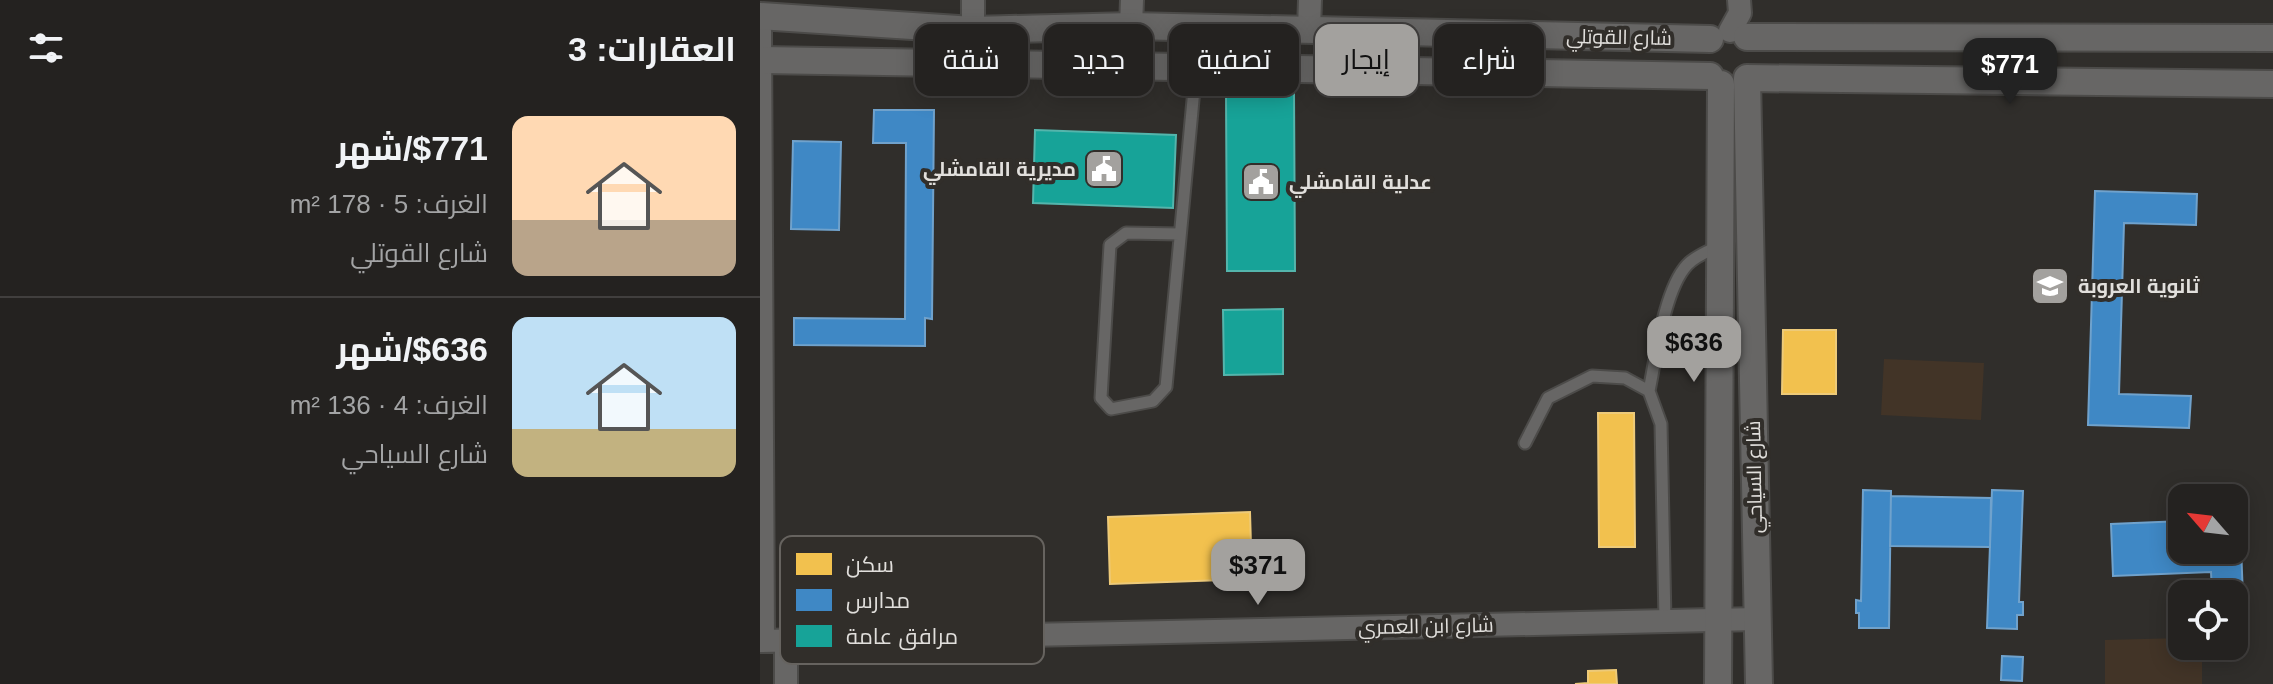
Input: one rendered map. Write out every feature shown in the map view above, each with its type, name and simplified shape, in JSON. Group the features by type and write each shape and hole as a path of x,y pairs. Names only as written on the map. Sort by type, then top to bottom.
{"street":[{"path":"973,0 973,24"},
{"path":"1309,30 1310,0"},
{"path":"1729,36 1753,45 1756,62 1726,79 1704,68 1704,48 1729,36 1740,13 1739,0"},
{"name":"شارع القوتلي","path":"1028,24 1132,13 1309,30 1729,36 2273,38"},
{"name":"شارع القوتلي","path":"760,16 915,26"},
{"path":"760,31 761,641"},
{"name":"شارع القوتلي","path":"760,60 1169,68"},
{"name":"شارع القوتلي","path":"1299,70 1726,79 2273,84"},
{"name":"شارع السياحي","path":"1718,684 1720,246 1726,79"},
{"name":"شارع السياحي","path":"1726,79 1759,684"},
{"name":"شارع ابن العمري","path":"1044,635 1757,619"}],"lane":[{"path":"1180,234 1126,233 1110,245 1101,398 1111,409 1153,401 1166,387 1193,96"},
{"path":"1665,621 1661,424 1649,391 1664,316 1679,276 1689,262 1720,246"},
{"path":"1525,443 1548,398 1592,376 1625,378 1649,391"}],"shaded area":[{"path":"1884,359 1984,363 1981,420 1881,415"},
{"path":"2168,638 2168,660 2202,660 2202,684 2105,684 2105,640"}],"building: سكن":[{"path":"1783,330 1836,330 1836,394 1782,394"},
{"path":"1598,413 1634,413 1635,547 1599,547"},
{"path":"1250,512 1252,579 1110,584 1108,517"},
{"path":"1616,670 1617,684 1575,684 1588,683 1588,671"}],"building: مدارس":[{"path":"874,110 934,110 932,319 925,318 925,346 794,345 794,318 905,319 906,143 873,143"},
{"path":"793,141 841,142 839,230 791,229"},
{"path":"2095,191 2197,194 2196,225 2124,223 2119,394 2191,396 2189,428 2088,425"},
{"path":"1863,490 1891,491 1889,628 1859,628 1859,613 1856,613 1856,600 1861,601"},
{"path":"1992,490 2023,491 2019,602 2023,602 2023,615 2017,615 2017,629 1987,628"},
{"path":"1891,496 1991,498 1990,547 1890,546"},
{"path":"2168,522 2168,564 2242,564 2242,580 2211,580 2211,572 2113,576 2111,524"},
{"path":"2002,656 2023,657 2022,681 2001,680"}],"building: مرافق عامة":[{"name":"عدلية القامشلي","path":"1226,96 1294,96 1295,271 1227,271"},
{"name":"مديرية القامشلي","path":"1035,130 1176,135 1173,208 1033,203"},
{"path":"1283,309 1283,374 1224,375 1223,310"}],"place":[{"name":"مديرية القامشلي","path":"1104,169"},
{"name":"عدلية القامشلي","path":"1261,182"},
{"name":"ثانوية العروبة","path":"2050,286"}]}
